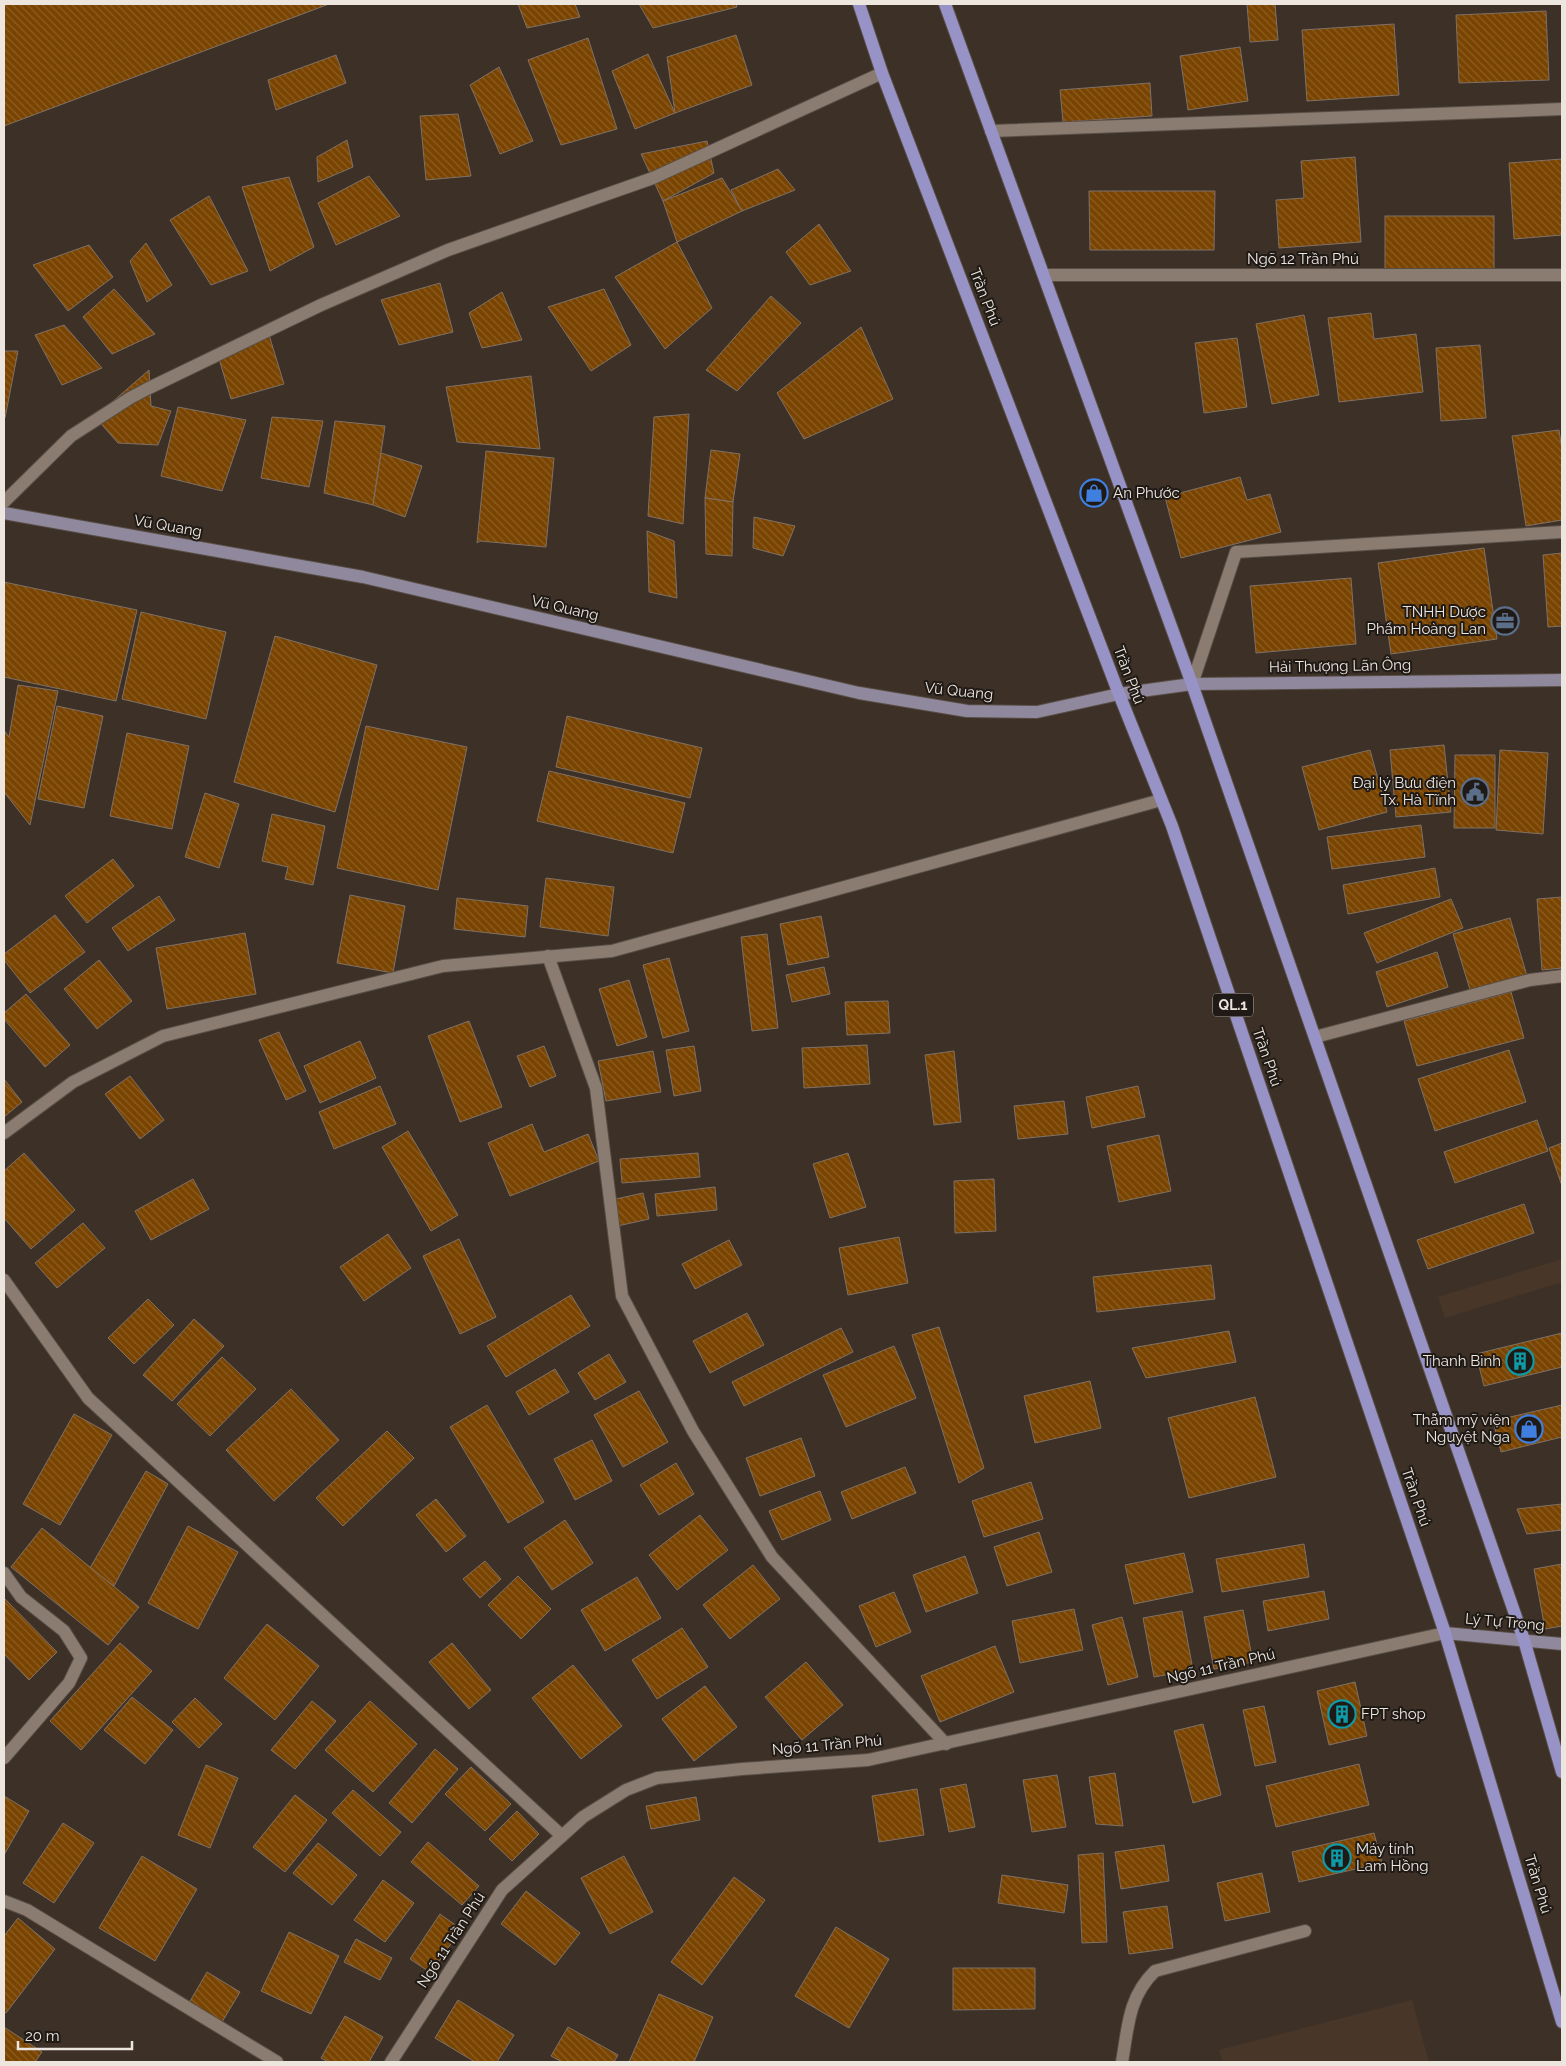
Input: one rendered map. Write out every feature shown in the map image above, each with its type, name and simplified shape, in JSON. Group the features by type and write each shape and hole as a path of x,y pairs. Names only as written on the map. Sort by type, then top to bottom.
{"main road":[{"name":"Trần Phú","path":"859,4 882,73 1119,694 1162,800 1445,1633 1562,2022"},
{"path":"945,4 1192,684 1524,1640 1562,1772"},
{"name":"Vũ Quang","path":"4,513 363,577 858,693 966,711 1037,712 1119,694"},
{"name":"Hải Thượng Lãn Ông","path":"1119,694 1192,684 1562,680"},
{"name":"Lý Tự Trọng","path":"1445,1633 1562,1644"}],"street":[{"path":"4,502 70,436 130,398 295,317 448,250 653,178 882,73"},
{"path":"991,130 1562,109"},
{"name":"Ngõ 12 Trần Phú","path":"1044,275 1562,275"},
{"path":"1192,684 1236,552 1562,532"},
{"path":"4,1133 73,1082 163,1036 443,966 548,956 578,956 612,951 1162,800"},
{"path":"548,956 596,1088 622,1296 693,1431 772,1557 946,1744"},
{"path":"1315,1037 1530,980 1562,976"},
{"path":"4,1280 88,1398 562,1836"},
{"path":"4,1573 21,1597 64,1631 81,1658 70,1683 4,1758"},
{"name":"Ngõ 11 Trần Phú","path":"390,2062 502,1890 583,1817 626,1790 657,1778 742,1769 868,1760 1445,1633"},
{"path":"4,1901 27,1910 278,2062"},
{"path":"1122,2062 1133,2004 1142,1984 1155,1971 1305,1931"}],"shaded area":[{"path":"1562,1259 1562,1282 1445,1318 1438,1297"},
{"path":"1412,2000 1429,2062 1223,2062 1219,2050"}],"building":[{"path":"4,4 329,4 4,126"},
{"path":"518,4 575,4 580,17 527,28"},
{"path":"639,4 736,4 737,7 653,28"},
{"path":"1247,4 1275,4 1278,40 1250,42"},
{"path":"1546,11 1549,80 1459,83 1456,15"},
{"path":"1394,24 1399,95 1307,101 1302,30"},
{"path":"736,35 752,85 675,113 667,57"},
{"path":"588,38 617,129 561,145 528,60"},
{"path":"1240,47 1248,101 1188,110 1180,56"},
{"path":"648,54 675,113 635,129 612,71"},
{"path":"336,55 346,83 276,110 268,80"},
{"path":"499,67 533,141 500,154 470,85"},
{"path":"1150,83 1152,116 1063,122 1060,90"},
{"path":"458,114 471,176 426,180 420,116"},
{"path":"347,140 353,167 318,182 317,157"},
{"path":"707,141 714,173 663,201 641,154"},
{"path":"1355,157 1361,242 1279,248 1276,200 1304,198 1301,161"},
{"path":"1562,159 1562,235 1514,239 1509,163"},
{"path":"778,169 795,190 742,211 731,190"},
{"path":"369,176 400,216 336,245 318,203"},
{"path":"289,177 314,247 270,271 242,187"},
{"path":"722,178 742,211 677,242 663,201"},
{"path":"1089,191 1215,191 1214,250 1090,250"},
{"path":"209,196 248,271 211,285 170,220"},
{"path":"1385,216 1494,216 1494,270 1385,270"},
{"path":"819,224 851,271 810,285 786,252"},
{"path":"677,242 712,308 665,349 615,277"},
{"path":"146,243 172,285 147,302 130,261"},
{"path":"89,245 113,277 68,311 33,265"},
{"path":"440,283 453,332 399,345 381,300"},
{"path":"114,289 155,334 112,354 83,317"},
{"path":"604,289 631,345 591,371 548,307"},
{"path":"502,292 522,340 482,348 469,313"},
{"path":"771,296 801,323 737,391 706,370"},
{"path":"1371,313 1374,339 1416,334 1423,392 1339,402 1328,318"},
{"path":"1304,315 1319,395 1272,404 1256,324"},
{"path":"64,325 102,368 62,385 35,335"},
{"path":"266,325 284,384 231,399 217,352"},
{"path":"861,327 893,399 804,439 777,393"},
{"path":"1237,338 1247,407 1204,413 1195,343"},
{"path":"1480,345 1486,418 1441,421 1436,348"},
{"path":"4,351 18,351 5,418 4,418"},
{"path":"149,370 151,406 171,411 158,445 118,443 95,417"},
{"path":"531,376 540,449 457,442 446,387"},
{"path":"178,407 246,420 222,491 161,476"},
{"path":"689,414 683,524 648,516 654,417"},
{"path":"272,417 323,421 309,487 261,478"},
{"path":"335,421 385,426 373,505 324,493"},
{"path":"1559,430 1562,450 1562,520 1526,526 1512,436"},
{"path":"711,450 740,454 733,502 705,498"},
{"path":"486,451 554,458 546,547 480,541 477,543"},
{"path":"381,453 422,466 405,517 373,505"},
{"path":"1240,477 1247,500 1270,494 1281,532 1181,558 1165,497"},
{"path":"705,498 733,502 732,556 706,554"},
{"path":"754,517 795,526 783,556 753,548"},
{"path":"647,531 674,541 677,598 649,592"},
{"path":"1484,548 1497,639 1391,654 1378,563"},
{"path":"1562,553 1562,626 1548,627 1543,555"},
{"path":"1351,578 1356,644 1256,653 1250,586"},
{"path":"4,582 137,610 116,701 4,677"},
{"path":"141,612 226,632 206,719 122,699"},
{"path":"275,636 377,665 335,812 234,782"},
{"path":"18,685 58,691 30,825 4,792 4,730 9,737"},
{"path":"57,706 103,716 84,808 38,799"},
{"path":"567,716 702,748 690,798 556,767"},
{"path":"366,726 467,747 438,890 337,868"},
{"path":"127,733 189,746 172,829 110,816"},
{"path":"1444,745 1451,812 1396,817 1390,750"},
{"path":"1370,750 1387,812 1319,830 1302,767"},
{"path":"1500,750 1548,753 1543,834 1496,830"},
{"name":"Đại lý Bưu điện Tx. Hà Tĩnh","path":"1455,755 1495,755 1495,828 1454,828"},
{"path":"549,771 685,803 673,853 537,821"},
{"path":"205,793 239,804 219,868 185,857"},
{"path":"272,814 325,826 313,885 285,879 288,867 262,861"},
{"path":"1421,825 1425,857 1332,869 1327,837"},
{"path":"113,859 134,886 87,923 65,896"},
{"path":"1435,868 1440,897 1348,914 1343,885"},
{"path":"546,878 614,887 608,936 540,927"},
{"path":"350,895 405,906 393,973 337,963"},
{"path":"159,896 175,920 128,951 112,928"},
{"path":"1562,897 1562,968 1542,970 1537,899"},
{"path":"457,898 528,906 525,937 454,929"},
{"path":"1451,899 1463,928 1377,963 1364,933"},
{"path":"55,915 85,952 30,993 4,960 4,954"},
{"path":"821,916 829,957 788,965 780,924"},
{"path":"1510,918 1527,976 1471,993 1453,934"},
{"path":"245,933 256,994 167,1009 156,948"},
{"path":"767,934 778,1028 752,1031 741,937"},
{"path":"1437,952 1448,987 1387,1007 1376,972"},
{"path":"669,958 689,1031 663,1038 643,965"},
{"path":"99,960 132,1001 97,1029 64,989"},
{"path":"824,967 830,994 792,1002 786,975"},
{"path":"629,980 647,1037 617,1046 599,989"},
{"path":"1511,992 1524,1038 1417,1066 1404,1021"},
{"path":"26,994 70,1045 45,1067 4,1019 4,1013"},
{"path":"888,1001 890,1033 847,1035 845,1002"},
{"path":"469,1021 502,1107 460,1122 428,1036"},
{"path":"279,1032 306,1091 286,1100 259,1040"},
{"path":"360,1041 376,1078 320,1103 304,1066"},
{"path":"867,1045 870,1084 804,1088 802,1048"},
{"path":"544,1046 556,1076 530,1087 517,1056"},
{"path":"694,1046 701,1091 674,1096 666,1050"},
{"path":"1509,1050 1526,1102 1435,1131 1418,1079"},
{"path":"653,1051 661,1092 606,1101 598,1061"},
{"path":"954,1051 961,1122 934,1125 925,1055"},
{"path":"130,1076 164,1120 140,1139 105,1094"},
{"path":"4,1079 22,1102 4,1117"},
{"path":"380,1086 396,1124 334,1149 319,1112"},
{"path":"1138,1086 1145,1117 1092,1128 1086,1097"},
{"path":"1064,1101 1068,1134 1018,1139 1014,1106"},
{"path":"1537,1120 1548,1151 1455,1183 1444,1152"},
{"path":"532,1124 544,1152 588,1134 599,1161 510,1196 488,1143"},
{"path":"408,1131 458,1215 431,1231 382,1147"},
{"path":"1159,1135 1171,1191 1119,1202 1107,1146"},
{"path":"1562,1143 1562,1186 1549,1148"},
{"path":"24,1153 75,1210 31,1249 4,1218 4,1171"},
{"path":"698,1153 700,1177 622,1183 620,1159"},
{"path":"848,1153 866,1207 830,1218 813,1164"},
{"path":"193,1179 209,1209 151,1240 135,1211"},
{"path":"994,1179 996,1231 955,1233 954,1181"},
{"path":"715,1187 717,1210 657,1216 655,1194"},
{"path":"643,1193 649,1219 613,1227 607,1201"},
{"path":"1524,1204 1534,1233 1428,1269 1417,1240"},
{"path":"83,1223 105,1248 57,1288 35,1263"},
{"path":"388,1234 411,1268 364,1301 340,1267"},
{"path":"899,1237 908,1283 848,1295 839,1248"},
{"path":"459,1239 496,1317 460,1334 423,1256"},
{"path":"729,1240 742,1265 695,1289 682,1264"},
{"path":"1211,1265 1215,1299 1097,1312 1093,1277"},
{"path":"571,1295 590,1326 506,1377 487,1346"},
{"path":"148,1299 174,1325 134,1364 108,1338"},
{"path":"747,1313 764,1345 710,1373 693,1341"},
{"path":"194,1319 224,1346 172,1401 143,1375"},
{"path":"939,1327 984,1468 959,1483 912,1335"},
{"path":"841,1328 853,1352 744,1406 732,1382"},
{"path":"1229,1331 1236,1362 1146,1378 1132,1348"},
{"name":"Thanh Bình","path":"1562,1333 1562,1367 1484,1386 1476,1354"},
{"path":"894,1346 916,1398 846,1427 823,1375"},
{"path":"609,1354 626,1382 595,1400 578,1373"},
{"path":"222,1357 256,1389 210,1436 177,1404"},
{"path":"555,1369 569,1392 529,1415 516,1392"},
{"path":"1090,1381 1101,1428 1035,1443 1024,1396"},
{"path":"291,1389 339,1440 274,1501 226,1450"},
{"path":"639,1391 668,1442 623,1467 594,1415"},
{"path":"1255,1397 1276,1477 1189,1498 1168,1418"},
{"path":"487,1405 544,1502 508,1523 450,1427"},
{"name":"Thẫm mỹ viện Nguyệt Nga","path":"1562,1405 1562,1437 1501,1452 1493,1421"},
{"path":"74,1414 112,1435 60,1525 23,1504"},
{"path":"387,1431 414,1458 343,1526 316,1498"},
{"path":"801,1438 815,1476 760,1496 746,1458"},
{"path":"592,1440 612,1481 575,1500 554,1459"},
{"path":"676,1463 694,1494 659,1515 640,1485"},
{"path":"905,1467 916,1493 852,1519 841,1492"},
{"path":"146,1471 168,1484 114,1586 90,1568"},
{"path":"1031,1482 1043,1519 984,1537 972,1501"},
{"path":"820,1491 831,1520 782,1540 769,1511"},
{"path":"436,1499 466,1536 446,1552 416,1515"},
{"path":"1562,1504 1562,1530 1527,1534 1517,1509"},
{"path":"700,1515 728,1550 677,1590 649,1555"},
{"path":"565,1520 593,1563 552,1590 524,1548"},
{"path":"188,1526 238,1552 198,1629 148,1603"},
{"path":"42,1528 139,1607 108,1645 11,1567"},
{"path":"1039,1532 1052,1572 1007,1586 994,1547"},
{"path":"1304,1544 1309,1577 1222,1592 1216,1559"},
{"path":"1184,1553 1193,1592 1134,1604 1125,1565"},
{"path":"965,1556 978,1593 926,1612 913,1575"},
{"path":"485,1561 501,1579 480,1598 463,1579"},
{"path":"1562,1564 1562,1626 1545,1629 1534,1569"},
{"path":"753,1565 780,1599 730,1639 703,1605"},
{"path":"518,1576 551,1609 521,1639 488,1605"},
{"path":"637,1577 661,1618 605,1651 581,1610"},
{"path":"1324,1591 1329,1619 1268,1631 1263,1601"},
{"path":"894,1592 911,1632 876,1647 859,1606"},
{"path":"4,1598 57,1652 29,1680 4,1654"},
{"path":"1074,1609 1083,1650 1020,1663 1012,1621"},
{"path":"1243,1610 1253,1662 1214,1669 1204,1617"},
{"path":"1182,1611 1193,1670 1154,1677 1143,1618"},
{"path":"1122,1617 1138,1677 1108,1685 1092,1625"},
{"path":"267,1624 319,1666 275,1720 224,1678"},
{"path":"682,1628 708,1667 657,1699 632,1660"},
{"path":"120,1643 152,1671 81,1750 50,1721"},
{"path":"452,1643 491,1690 469,1709 429,1662"},
{"path":"995,1646 1014,1692 940,1722 921,1676"},
{"path":"806,1662 843,1705 802,1740 765,1697"},
{"path":"573,1665 622,1726 581,1759 532,1698"},
{"name":"FPT shop","path":"1355,1682 1367,1736 1329,1745 1317,1691"},
{"path":"705,1686 737,1727 694,1761 662,1719"},
{"path":"132,1697 173,1730 145,1764 104,1730"},
{"path":"195,1698 222,1724 199,1748 172,1722"},
{"path":"312,1701 336,1721 295,1769 271,1750"},
{"path":"370,1701 417,1744 373,1792 325,1750"},
{"path":"1264,1706 1276,1762 1255,1766 1243,1710"},
{"path":"1203,1724 1221,1795 1193,1803 1174,1731"},
{"path":"435,1749 458,1769 412,1823 389,1803"},
{"path":"1359,1764 1369,1805 1276,1827 1266,1786"},
{"path":"206,1765 238,1778 210,1848 178,1835"},
{"path":"471,1767 511,1804 485,1831 445,1794"},
{"path":"1115,1773 1123,1826 1096,1824 1089,1777"},
{"path":"1057,1775 1066,1827 1032,1832 1023,1780"},
{"path":"966,1784 975,1827 949,1832 940,1789"},
{"path":"917,1789 924,1835 879,1842 872,1796"},
{"path":"353,1790 401,1832 380,1856 332,1813"},
{"path":"295,1795 327,1820 285,1872 253,1847"},
{"path":"4,1796 29,1811 4,1855"},
{"path":"696,1797 700,1820 651,1829 646,1806"},
{"path":"517,1811 539,1834 512,1861 489,1839"},
{"path":"63,1823 94,1843 54,1903 23,1883"},
{"name":"Máy tính Lam Hồng","path":"1374,1833 1382,1863 1299,1882 1292,1852"},
{"path":"428,1842 479,1886 462,1905 411,1862"},
{"path":"318,1843 357,1875 332,1905 293,1873"},
{"path":"1164,1845 1169,1881 1121,1889 1115,1852"},
{"path":"1103,1853 1107,1942 1082,1943 1078,1855"},
{"path":"142,1856 197,1889 155,1961 99,1928"},
{"path":"624,1856 653,1912 610,1934 581,1878"},
{"path":"1262,1873 1270,1912 1225,1921 1217,1883"},
{"path":"1002,1875 1068,1885 1064,1913 998,1903"},
{"path":"734,1877 765,1900 702,1985 671,1962"},
{"path":"383,1880 414,1903 385,1942 354,1920"},
{"path":"526,1891 580,1933 555,1965 501,1924"},
{"path":"1167,1906 1173,1948 1129,1954 1123,1912"},
{"path":"440,1914 461,1929 431,1973 410,1959"},
{"path":"18,1918 55,1949 6,2013 4,2011 4,1936"},
{"path":"836,1927 889,1959 849,2028 795,1996"},
{"path":"289,1932 339,1956 311,2014 261,1991"},
{"path":"356,1939 392,1958 380,1980 344,1962"},
{"path":"953,1968 1035,1968 1035,2009 953,2010"},
{"path":"207,1972 240,1992 222,2022 189,2003"},
{"path":"659,1994 713,2017 694,2062 629,2062"},
{"path":"458,2000 514,2035 497,2062 475,2062 435,2038"},
{"path":"345,2016 383,2037 369,2062 328,2062 321,2058"},
{"path":"4,2027 42,2052 35,2062 4,2062"},
{"path":"568,2027 618,2055 614,2062 562,2062 551,2056"}],"place":[{"name":"An Phước","path":"1094,493"},
{"name":"TNHH Dược Phẩm Hoàng Lan","path":"1505,621"},
{"name":"Đại lý Bưu điện Tx. Hà Tĩnh","path":"1475,792"},
{"name":"Thanh Bình","path":"1520,1361"},
{"name":"Thẫm mỹ viện Nguyệt Nga","path":"1529,1429"},
{"name":"FPT shop","path":"1342,1714"},
{"name":"Máy tính Lam Hồng","path":"1337,1858"}]}
